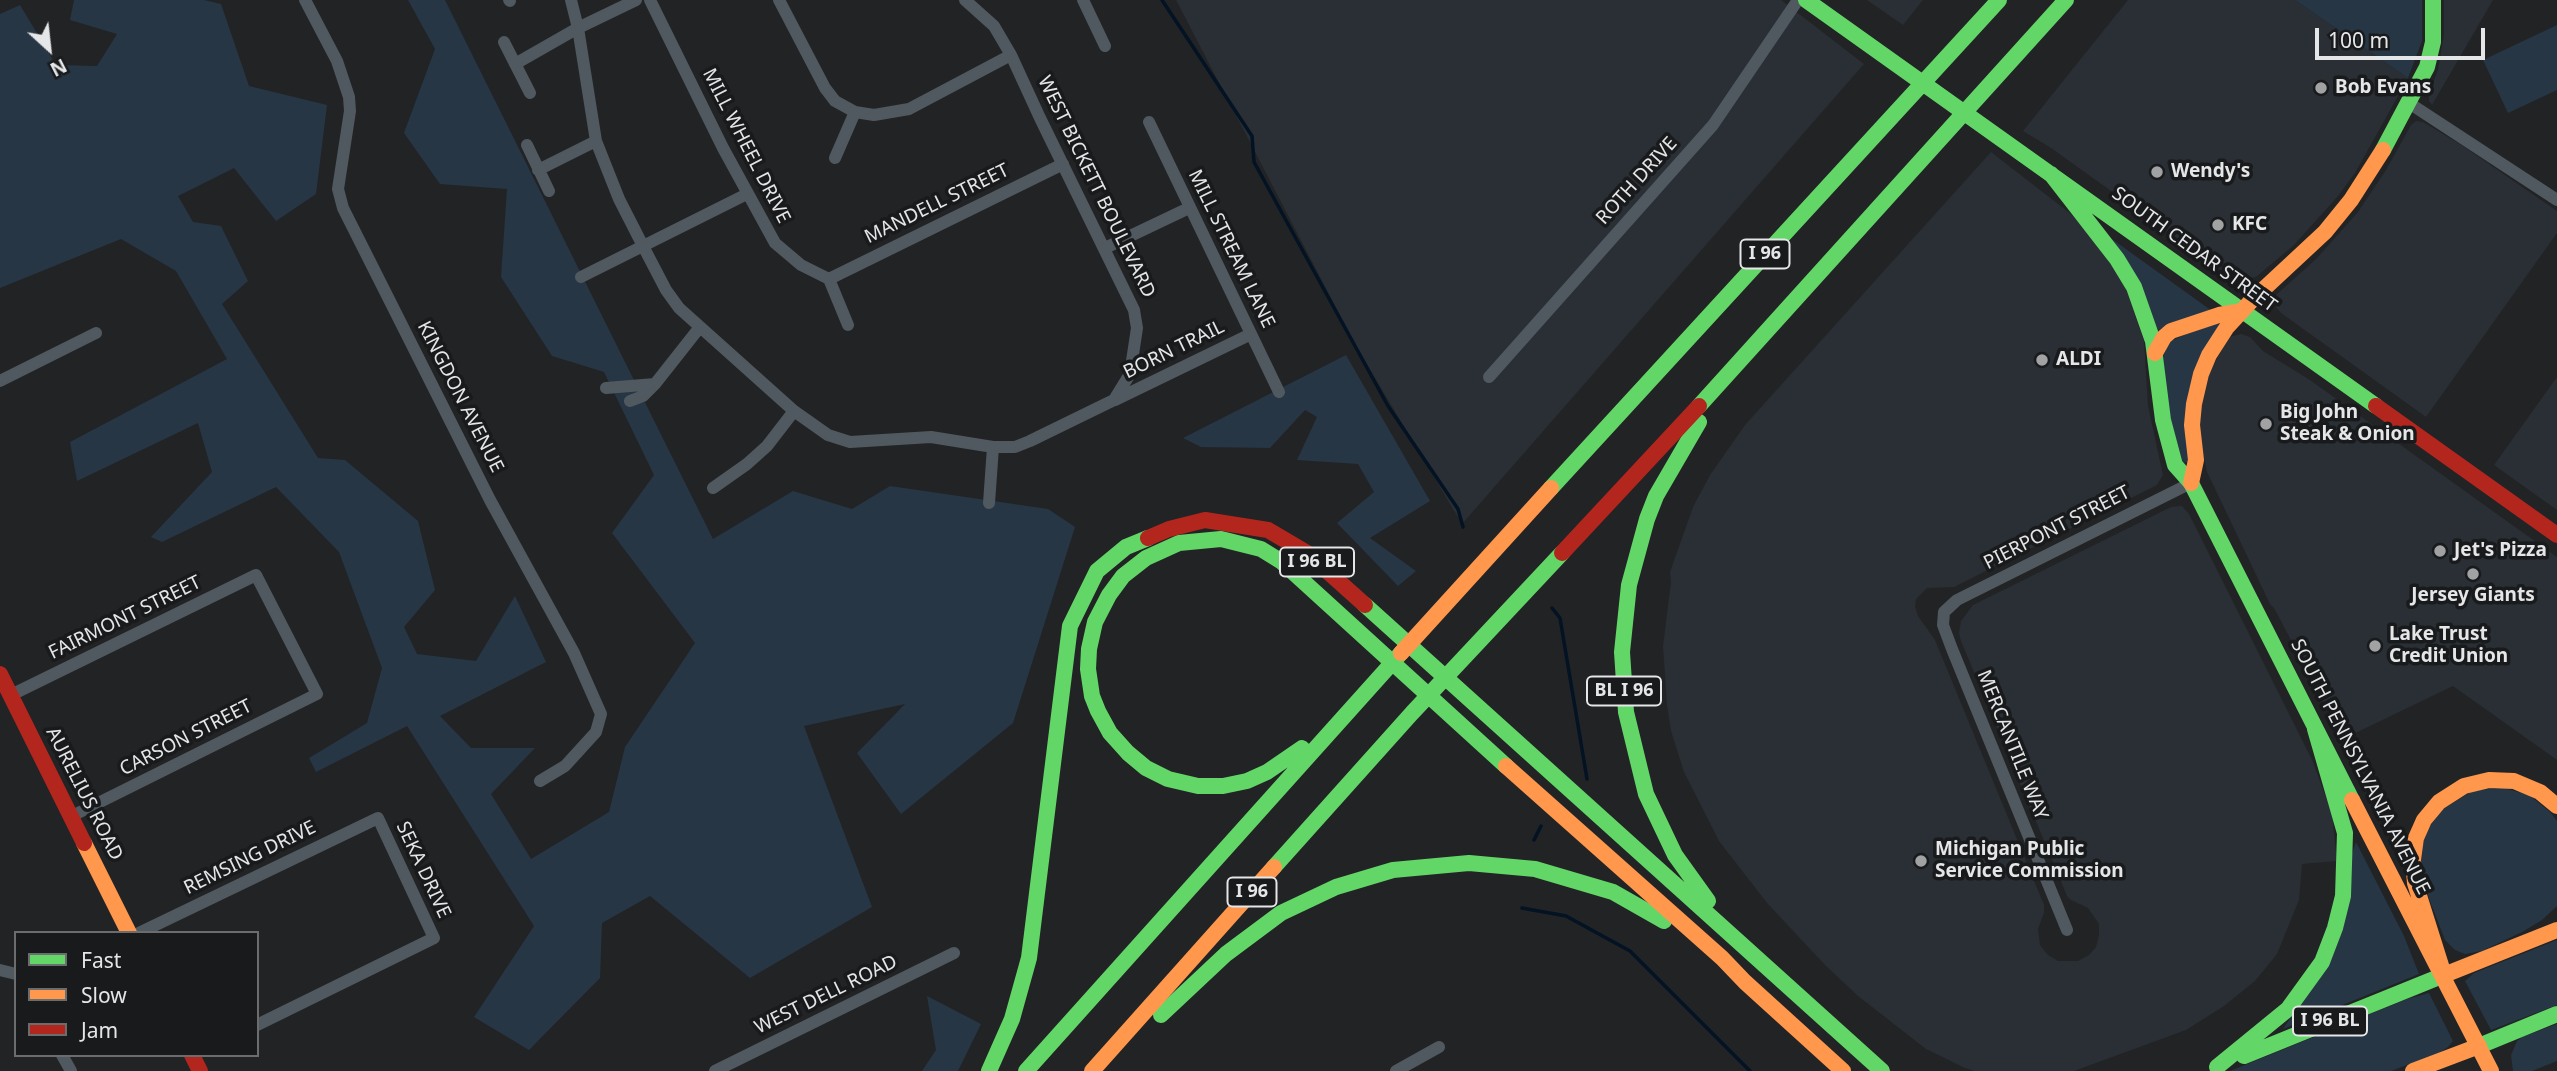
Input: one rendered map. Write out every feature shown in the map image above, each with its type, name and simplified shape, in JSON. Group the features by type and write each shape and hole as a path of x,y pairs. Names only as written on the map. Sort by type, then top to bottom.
{"main road":[{"name":"SOUTH CEDAR STREET","path":"1806,0 2557,535"},
{"name":"I 96","path":"1026,1071 1376,680 1998,0"},
{"name":"I 96","path":"1092,1071 1412,713 1724,380 2066,0"},
{"path":"2191,483 2196,460 2192,421 2197,386 2213,347 2242,311 2332,224 2376,163 2424,74 2431,50 2435,19 2433,0"},
{"name":"SOUTH PENNSYLVANIA AVENUE","path":"2050,174 2129,278 2144,310 2155,353 2164,420 2175,465 2191,483 2491,1071"},
{"path":"2155,353 2164,337 2171,331 2219,315 2242,311"},
{"name":"BL I 96","path":"1724,380 1672,466 1647,519 1629,585 1623,686 1630,737 1646,794 1675,855 1710,904 1779,978"},
{"name":"I 96 BL","path":"989,1071 1018,1003 1030,950 1070,626 1097,571 1126,547 1169,529 1205,520 1268,530 1307,553 1882,1071"},
{"name":"I 96 BL","path":"1346,714 1286,760 1247,781 1210,787 1168,779 1146,768 1128,753 1102,719 1093,696 1088,669 1095,622 1109,594 1124,576 1146,558 1168,547 1188,541 1220,539 1245,544 1268,553 1288,566 1316,591 1843,1071"},
{"name":"AURELIUS ROAD","path":"0,674 129,931"},
{"path":"2211,1069 2265,1030 2288,1009 2322,961 2335,928 2343,896 2345,833 2315,729"},
{"path":"2444,975 2413,872 2414,844 2424,820 2439,802 2457,789 2490,780 2508,780 2527,785 2557,806"},
{"name":"I 96 BL","path":"1105,1071 1226,954 1281,913 1336,887 1376,874 1413,867 1449,864 1503,865 1535,869 1613,892 1651,913 1745,982"},
{"path":"2531,941 2557,918"},
{"name":"I 96 BL","path":"2211,1069 2557,930"},
{"path":"2413,1071 2557,1014"}],"street":[{"name":"KINGDON AVENUE","path":"305,0 337,61 349,97 350,111 339,181 343,208 490,500 574,653 601,714 596,732 565,766 540,781"},
{"path":"571,0 596,141 620,199 666,290 679,308 794,411 828,435 850,442 931,437 993,447 1015,447 1114,400"},
{"path":"516,64 578,28 636,0"},
{"name":"MILL WHEEL DRIVE","path":"650,0 747,194 775,243 801,265 829,279"},
{"path":"779,0 825,88 835,101 855,112 874,115 909,109 1012,55"},
{"path":"1083,0 1105,46"},
{"name":"ROTH DRIVE","path":"1489,377 1713,125 1798,0"},
{"name":"WEST BICKETT BOULEVARD","path":"971,2 994,26 1012,55 1134,310 1137,328 1130,374 1114,400"},
{"path":"505,42 530,93"},
{"path":"2409,103 2557,200"},
{"path":"835,158 855,112"},
{"name":"MILL STREAM LANE","path":"1149,122 1279,392"},
{"path":"538,170 596,141"},
{"path":"527,145 549,191"},
{"name":"MANDELL STREET","path":"829,279 1063,164"},
{"path":"581,277 747,194"},
{"path":"1105,248 1189,208"},
{"path":"829,279 848,325"},
{"path":"630,401 643,396 655,384 700,327"},
{"path":"0,380 96,333"},
{"name":"BORN TRAIL","path":"1114,400 1251,334"},
{"path":"606,388 655,384"},
{"path":"713,488 767,446 794,411"},
{"path":"989,503 993,447"},
{"name":"PIERPONT STREET","path":"1944,612 1956,600 2191,483"},
{"name":"FAIRMONT STREET","path":"11,695 256,575 317,694"},
{"name":"MERCANTILE WAY","path":"1944,612 1943,625 1952,649 2067,930"},
{"name":"CARSON STREET","path":"72,816 317,694"},
{"name":"REMSING DRIVE","path":"143,931 378,818"},
{"name":"SEKA DRIVE","path":"259,1024 434,938 378,818"},
{"name":"WEST DELL ROAD","path":"715,1071 954,953"},
{"path":"1396,1071 1439,1047"}],"shaded area":[{"path":"74,0 204,0 221,4 249,86 327,105 316,194 276,221 234,168 178,196 193,222 221,226 248,281 222,304 318,458 345,460 418,521 435,590 404,627 417,654 476,661 515,596 546,662 440,716 471,748 535,748 491,794 531,859 609,812 625,747 695,643 612,533 654,475 604,372 552,356 501,277 507,189 440,184 404,133 435,49 408,0 445,0 713,539 793,491 852,509 890,486 1048,509 1075,527 1013,723 901,814 857,753 905,704 804,726 872,907 750,978 650,896 602,923 600,978 529,1050 474,1017 534,926 407,726 316,772 309,758 367,723 382,668 339,552 276,487 162,542 151,537 212,472 198,423 77,481 70,442 227,359 176,271 121,239 0,288 0,14 20,5 56,65 97,66 117,34 70,20"},
{"path":"1176,0 1781,0 1864,64 1462,524 1356,346"},
{"path":"1867,0 1923,0 1903,25"},
{"path":"2128,0 2295,0 2408,78 2355,173 2338,196 2294,245 2256,277 2243,279 2230,276 2051,148 2023,131"},
{"path":"2295,0 2422,0 2422,41 2408,78"},
{"path":"2444,0 2493,0 2432,105 2429,93 2438,70 2444,35"},
{"path":"2557,25 2557,90 2508,113 2483,60"},
{"path":"2416,121 2423,122 2463,146 2557,211 2557,233 2426,417 2281,313 2275,301 2276,295 2317,258 2358,212"},
{"path":"1991,152 2071,214 2088,232 2124,283 2144,341 2148,406 2163,475 2157,485 1954,587 1927,588 1916,599 1918,616 1935,640 2044,905 2038,929 2040,945 2048,955 2058,961 2078,961 2096,947 2099,924 2088,908 2067,896 1961,641 1961,621 1973,605 2171,507 2182,506 2189,514 2313,762 2332,814 2337,861 2302,864 2299,900 2277,954 2255,981 2224,1006 2186,1030 2074,1071 1975,1071 1965,1068 1926,1049 1858,996 1767,903 1719,841 1684,772 1671,731 1667,705 1663,646 1670,572 1693,507 1710,475 1745,425"},
{"path":"2112,239 2212,311 2158,330"},
{"path":"2220,320 2189,462 2183,463 2170,417 2162,360 2168,342"},
{"path":"2241,334 2250,337 2263,351 2310,380 2557,557 2557,760 2453,686 2343,739 2270,604 2207,472 2200,437 2200,412 2210,371 2229,337"},
{"path":"1346,355 1430,501 1370,538 1416,571 1398,586 1337,523 1374,492 1358,464 1297,460 1317,417 1305,410 1270,448 1201,447 1183,438"},
{"path":"2557,377 2557,510 2494,465"},
{"path":"2504,788 2529,795 2557,821 2557,906 2542,920 2522,932 2482,951 2465,954 2455,950 2445,940 2420,875 2424,836 2440,811 2474,790"},
{"path":"2356,842 2404,936 2419,974 2283,1029 2300,1004"},
{"path":"2557,940 2557,1005 2491,1030 2465,981 2474,973"},
{"path":"2429,993 2453,1041 2439,1053 2391,1071 2230,1071 2407,999"},
{"path":"927,996 981,1024 958,1071 922,1071 936,1050"},
{"path":"2557,1024 2557,1061 2532,1071 2513,1071 2511,1055 2517,1041"}],"waterway":[{"path":"1162,0 1252,136 1254,162 1388,406 1458,509 1463,527"},
{"path":"1552,608 1560,618 1587,779"},
{"path":"1534,840 1541,826"},
{"path":"1522,908 1566,916 1630,951 1750,1071"}],"traffic: fast":[{"path":"1806,0 2376,406"},
{"path":"1551,488 1999,0"},
{"path":"1699,406 2066,0"},
{"path":"2383,150 2427,67 2433,42 2433,0"},
{"path":"2051,174 2117,259 2134,287 2153,341 2163,420 2175,465 2191,483 2352,800"},
{"path":"1699,422 1656,496 1647,519 1629,585 1622,652 1626,712 1646,794 1675,855 1708,901"},
{"path":"989,1071 1012,1019 1029,958 1070,626 1097,571 1126,547 1148,538"},
{"path":"1302,748 1267,772 1247,781 1223,786 1198,786 1168,779 1146,768 1128,753 1110,733 1098,711 1092,696 1088,669 1095,622 1123,576 1146,558 1179,543 1221,539 1261,549 1282,562 1506,766"},
{"path":"1274,867 1412,713 1562,553"},
{"path":"1365,605 1882,1071"},
{"path":"1026,1071 1401,653"},
{"path":"2217,1067 2288,1009 2322,962 2335,928 2343,896 2345,833 2315,729"},
{"path":"1161,1015 1226,954 1281,913 1336,887 1393,870 1469,863 1535,869 1613,892 1664,921"},
{"path":"2244,1056 2444,975"},
{"path":"2479,1046 2557,1014"}],"traffic: slow":[{"path":"2191,483 2196,460 2192,425 2194,404 2209,355 2227,327 2253,299 2325,232 2351,200 2383,150"},
{"path":"2155,353 2164,337 2171,331 2219,315 2242,311"},
{"path":"1401,653 1551,488"},
{"path":"1506,766 1722,958 1843,1071"},
{"path":"2557,806 2540,792 2514,781 2489,780 2464,786 2439,802 2424,820 2416,838 2413,860 2415,883 2444,975 2557,930"},
{"path":"2352,800 2491,1071"},
{"path":"84,843 128,931"},
{"path":"1092,1071 1274,867"},
{"path":"2413,1071 2479,1046"}],"traffic: jam":[{"path":"1562,553 1699,406"},
{"path":"2376,406 2557,535"},
{"path":"1148,538 1169,529 1205,520 1268,530 1307,553 1365,605"},
{"path":"0,674 84,843"},
{"path":"193,1057 200,1071"}],"place":[{"name":"Bob Evans","path":"2321,88"},
{"name":"Wendy's","path":"2157,172"},
{"name":"KFC","path":"2218,225"},
{"name":"ALDI","path":"2042,360"},
{"name":"Big John Steak & Onion","path":"2266,424"},
{"name":"Jet's Pizza","path":"2440,551"},
{"name":"Jersey Giants","path":"2473,574"},
{"name":"Lake Trust Credit Union","path":"2375,646"},
{"name":"Michigan Public Service Commission","path":"1921,861"}]}
